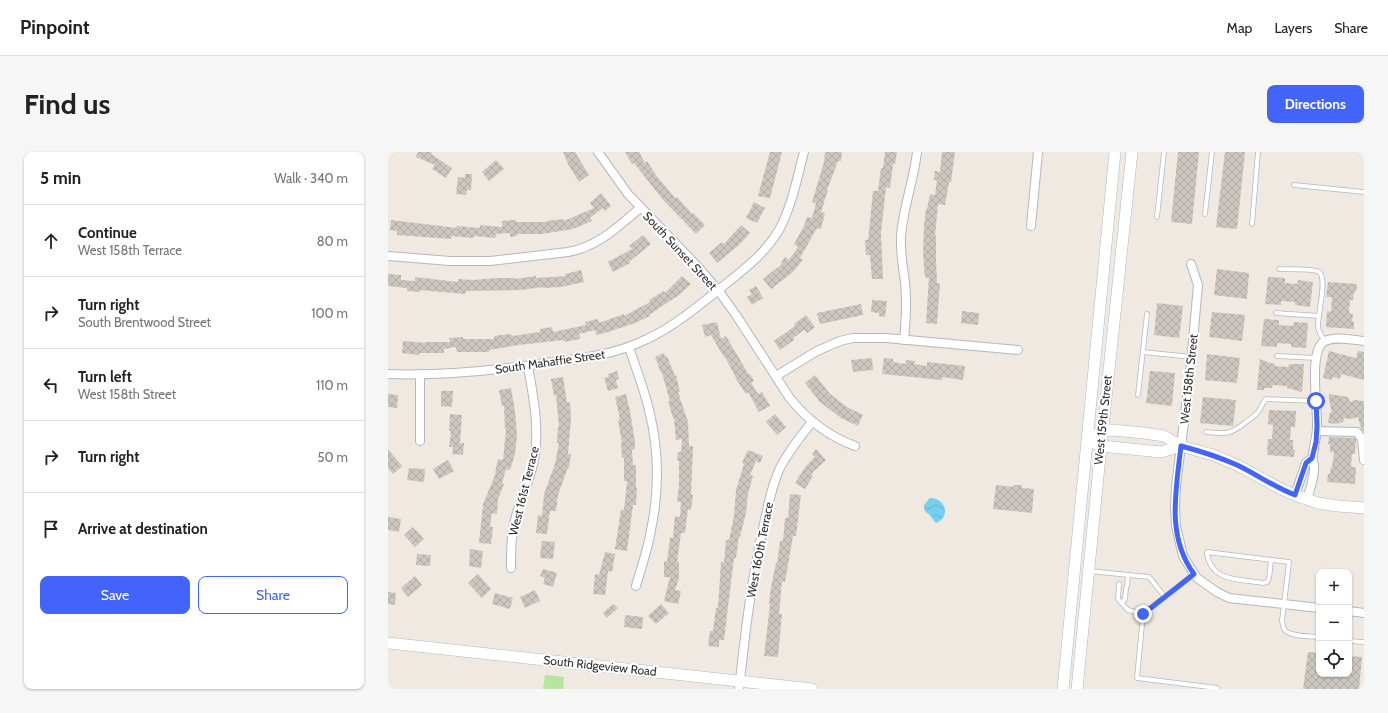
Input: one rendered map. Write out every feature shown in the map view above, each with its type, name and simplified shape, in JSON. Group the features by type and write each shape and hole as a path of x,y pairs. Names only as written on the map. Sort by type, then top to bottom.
{"main road":[{"name":"West 159th Street","path":"1063,689 1115,152"},
{"name":"West 159th Street","path":"1077,689 1100,446 1132,152"},
{"path":"1087,439 1102,431 1112,430 1144,432 1164,436 1181,446 1213,455 1237,465 1295,495 1318,503 1364,508"},
{"path":"1087,439 1100,446 1161,452 1181,446"},
{"name":"South Ridgeview Road","path":"388,643 740,685 812,689"}],"street":[{"path":"598,152 611,172 640,208"},
{"path":"718,290 760,254 773,239 786,213 804,152"},
{"path":"904,340 907,299 902,261 902,221 917,152"},
{"path":"1031,226 1038,152"},
{"name":"South Sunset Street","path":"388,256 450,261 490,261 581,250 612,232 640,208 699,268 718,290 798,409 812,422 831,435 855,446"},
{"name":"West 158th Street","path":"1191,264 1198,285 1192,357 1174,506 1176,526 1183,556 1194,574 1205,585 1229,598 1316,608"},
{"name":"South Mahaffie Street","path":"388,374 477,372 591,357 647,340 686,316 718,290"},
{"path":"776,376 817,351 840,341 853,338 904,340 1018,350"},
{"path":"1307,499 1313,475 1314,466 1312,458 1317,431 1315,376 1316,358 1319,349 1324,342 1330,339 1364,341"},
{"path":"628,347 645,393 651,415 657,461 657,484 651,530 636,586"},
{"name":"West 161st Terrace","path":"511,568 513,531 532,466 536,438 536,415 528,366"},
{"path":"420,374 420,441"},
{"name":"West 160th Terrace","path":"740,685 750,593 769,499 787,456 795,443 812,422"},
{"path":"1317,431 1357,432 1362,439 1364,460"},
{"path":"1295,495 1306,463 1312,458"},
{"path":"1352,611 1364,613"}],"lane":[{"path":"1157,217 1164,152"},
{"path":"1205,214 1212,152"},
{"path":"1252,224 1258,152"},
{"path":"1294,185 1364,192"},
{"path":"1279,270 1311,271 1319,272 1321,274 1323,282 1318,328 1324,342"},
{"path":"1276,313 1319,316"},
{"path":"1138,395 1147,314"},
{"path":"1143,352 1192,357"},
{"path":"1277,356 1316,358"},
{"path":"1206,432 1227,434 1236,430 1260,410 1266,398 1316,401"},
{"path":"1271,560 1269,579 1267,582 1263,583 1220,576 1210,565 1206,552 1289,562 1282,621 1283,627 1286,632 1297,635 1316,637"},
{"path":"1088,571 1149,577 1165,597"},
{"path":"1120,574 1118,599 1128,610 1143,614"},
{"path":"1194,574 1143,614 1137,678 1218,689"},
{"path":"1122,603 1125,599 1128,575"},
{"path":"1352,641 1364,642"}],"green space":[{"path":"545,675 564,677 563,689 543,689"}],"water":[{"path":"930,498 940,501 945,508 944,517 936,523 931,516 925,512 924,505"}],"building":[{"path":"418,152 432,152 431,154 452,168 446,178 432,169 435,165 416,157"},
{"path":"563,152 575,152 589,175 579,182 568,164"},
{"path":"625,152 639,152 645,163 647,161 656,175 675,198 677,197 692,214 693,213 705,225 696,234 663,200 634,163 632,164"},
{"path":"770,152 782,152 770,198 758,196"},
{"path":"825,152 842,152 841,161 838,161 827,190 821,212 825,213 821,229 817,228 800,258 803,260 793,272 771,289 763,279 782,264 781,263 785,257 789,260 798,247 794,244 804,226 807,217 812,218 816,203 812,202 824,162"},
{"path":"885,152 897,152 895,164 893,164 890,188 886,187 881,233 883,279 872,279 870,255 866,255 865,240 868,240 873,191 878,191"},
{"path":"942,152 955,152 951,182 949,182 945,205 938,204 935,236 937,283 940,283 937,324 926,323 929,277 925,278 923,252 926,209 930,194 935,195 937,180 934,180 935,171 940,172"},
{"path":"1178,152 1199,152 1192,224 1171,222"},
{"path":"1225,152 1245,152 1237,229 1216,227"},
{"path":"496,160 504,169 489,181 482,172"},
{"path":"465,174 472,174 471,190 467,190 466,195 456,194 458,177 465,178"},
{"path":"601,193 611,206 605,211 603,208 590,218 592,221 573,229 542,234 517,234 517,236 510,237 510,233 496,234 495,238 452,236 451,239 397,235 397,231 390,230 391,220 457,228 457,226 480,228 480,225 502,227 502,221 516,220 516,222 548,222 547,221 564,219 564,221 594,208 590,203"},
{"path":"754,202 765,208 757,223 746,218"},
{"path":"741,225 750,233 739,245 717,263 709,253 722,242 724,244"},
{"path":"643,235 651,244 629,262 630,263 613,272 608,262 632,249 629,246"},
{"path":"1217,269 1249,273 1247,299 1214,295"},
{"path":"581,270 584,282 561,287 543,287 521,290 466,291 465,294 420,290 420,292 407,291 407,288 388,286 388,274 401,275 401,280 415,281 415,277 458,282 458,279 515,279 536,276 536,278 566,276 565,274"},
{"path":"682,276 691,284 679,295 649,315 650,316 635,323 605,333 596,335 595,330 579,334 580,339 564,342 563,340 518,345 489,350 489,352 457,352 456,347 444,349 444,353 419,353 419,355 402,353 403,341 426,343 450,342 449,338 463,337 463,339 494,339 494,336 511,334 512,336 540,332 540,329 552,327 553,332 586,325 585,322 598,319 599,323 624,314 624,316 650,302 649,300 664,291 665,293"},
{"path":"1268,277 1285,278 1285,283 1297,284 1298,280 1313,282 1310,307 1295,305 1295,302 1281,301 1281,305 1265,304"},
{"path":"1328,282 1357,284 1353,300 1350,300 1349,313 1353,314 1352,321 1354,322 1354,329 1326,327 1327,311 1331,312 1332,297 1326,297"},
{"path":"756,286 763,298 752,305 747,297 752,294 749,290"},
{"path":"872,300 887,301 885,317 879,316 879,313 871,312"},
{"path":"1157,303 1183,306 1179,338 1154,335"},
{"path":"861,304 863,315 820,324 817,313"},
{"path":"962,311 979,313 978,325 961,323"},
{"path":"1212,312 1245,315 1242,341 1209,337"},
{"path":"806,315 815,327 807,333 804,330 793,338 794,340 780,350 774,341 795,326 794,324"},
{"path":"1264,319 1279,320 1279,325 1293,326 1294,322 1308,323 1306,348 1291,347 1291,344 1277,343 1277,347 1261,346"},
{"path":"717,322 721,339 726,336 754,381 751,383 758,394 762,392 770,406 759,412 748,392 746,394 738,382 711,335 705,337 702,325"},
{"path":"1329,351 1356,358 1358,351 1364,352 1364,380 1341,374 1340,379 1332,377 1332,380 1323,378"},
{"path":"664,353 665,357 667,356 675,376 676,375 680,392 678,392 688,422 689,446 693,446 691,495 693,495 691,510 688,509 685,533 681,533 677,562 679,562 679,578 675,590 681,591 678,604 664,601 670,577 664,577 664,561 667,562 670,537 673,538 675,516 680,517 681,502 677,501 679,486 679,461 677,461 678,452 681,452 682,439 676,440 674,418 668,401 670,401 662,373 655,357"},
{"path":"1207,354 1240,358 1237,383 1205,380"},
{"path":"872,358 873,370 853,372 851,360"},
{"path":"884,358 893,359 893,362 906,364 906,360 915,361 914,364 927,366 927,362 965,366 963,380 942,377 942,380 882,374"},
{"path":"1260,359 1275,364 1274,366 1288,367 1290,364 1304,364 1302,392 1287,388 1287,386 1273,385 1272,388 1257,390"},
{"path":"617,371 619,379 616,380 618,388 608,391 604,378 609,377 608,374"},
{"path":"1150,371 1175,373 1172,406 1146,403"},
{"path":"815,375 830,394 847,407 863,415 858,426 841,418 820,402 805,383"},
{"path":"563,377 567,403 570,402 571,419 568,454 571,454 569,468 568,467 558,495 556,511 550,511 547,534 536,533 538,515 542,516 544,494 555,464 559,443 557,443 559,427 556,395 554,396 551,379"},
{"path":"511,388 517,436 515,454 510,470 506,469 502,483 504,484 498,499 497,514 492,513 490,527 493,527 491,544 479,543 483,504 496,473 498,459 503,460 506,429 504,405 502,406 499,390"},
{"path":"441,391 453,391 452,407 441,406"},
{"path":"388,394 398,395 397,408 388,407"},
{"path":"626,394 635,442 635,449 632,450 633,465 636,465 637,488 636,505 633,505 627,551 615,549 621,510 624,510 627,481 624,481 624,458 622,458 622,443 618,420 620,419 615,397"},
{"path":"1329,394 1348,397 1350,402 1355,400 1364,401 1364,432 1361,428 1358,417 1350,419 1344,418 1343,422 1337,424 1328,423 1330,412 1332,412"},
{"path":"1203,397 1236,400 1233,426 1200,423"},
{"path":"1269,410 1296,411 1295,427 1291,427 1290,440 1293,440 1293,450 1295,450 1294,457 1267,455 1268,439 1272,439 1273,425 1268,424"},
{"path":"450,414 462,415 460,443 464,443 463,455 452,454 453,447 449,447 451,431 449,431"},
{"path":"775,414 786,427 777,435 766,422"},
{"path":"1329,437 1355,438 1355,454 1352,454 1351,467 1356,467 1355,484 1327,482 1328,474 1330,474 1332,467 1334,452 1330,452 1330,444 1328,444"},
{"path":"388,449 402,466 393,474 388,468"},
{"path":"816,449 826,460 811,474 813,476 805,489 795,483 806,466 815,457 812,454"},
{"path":"748,450 763,456 760,463 756,461 750,475 753,476 748,494 746,513 740,537 739,536 736,558 734,558 724,640 719,640 719,647 708,646 710,631 713,631 716,608 718,608 721,562 724,562 726,540 729,540 734,516 736,490 744,464 742,463"},
{"path":"448,460 454,471 439,479 433,469"},
{"path":"409,468 425,469 424,482 407,480"},
{"path":"996,485 1013,487 1014,485 1022,485 1021,488 1034,489 1032,513 993,509"},
{"path":"790,494 801,495 796,536 793,536 785,582 782,581 779,614 782,614 778,657 764,656 771,587 776,563 777,564 780,541 783,541 785,518 788,518"},
{"path":"388,517 401,519 399,532 388,530"},
{"path":"413,527 424,539 415,547 404,535"},
{"path":"542,541 555,542 553,559 540,558"},
{"path":"470,549 483,551 481,568 469,566"},
{"path":"605,552 615,554 612,572 608,571 605,595 593,594 595,574 599,575"},
{"path":"417,554 431,555 430,566 416,565"},
{"path":"543,569 557,573 553,587 543,584 545,578 540,576"},
{"path":"478,574 491,589 482,598 468,583"},
{"path":"415,576 422,585 408,597 401,588"},
{"path":"535,590 540,601 525,608 520,597"},
{"path":"388,592 396,593 395,605 388,604"},
{"path":"495,593 513,598 510,609 492,604"},
{"path":"613,604 618,608 607,618 603,613"},
{"path":"661,604 669,613 656,624 648,616"},
{"path":"625,615 643,617 642,629 624,627"},
{"path":"1308,652 1316,653 1316,677 1352,677 1352,656 1362,657 1359,689 1303,689"}],"route":[{"path":"1143,614 1194,574 1183,556 1176,526 1174,506 1181,446 1213,455 1237,465 1295,495 1306,463 1312,458 1316,442 1316,401"}]}
